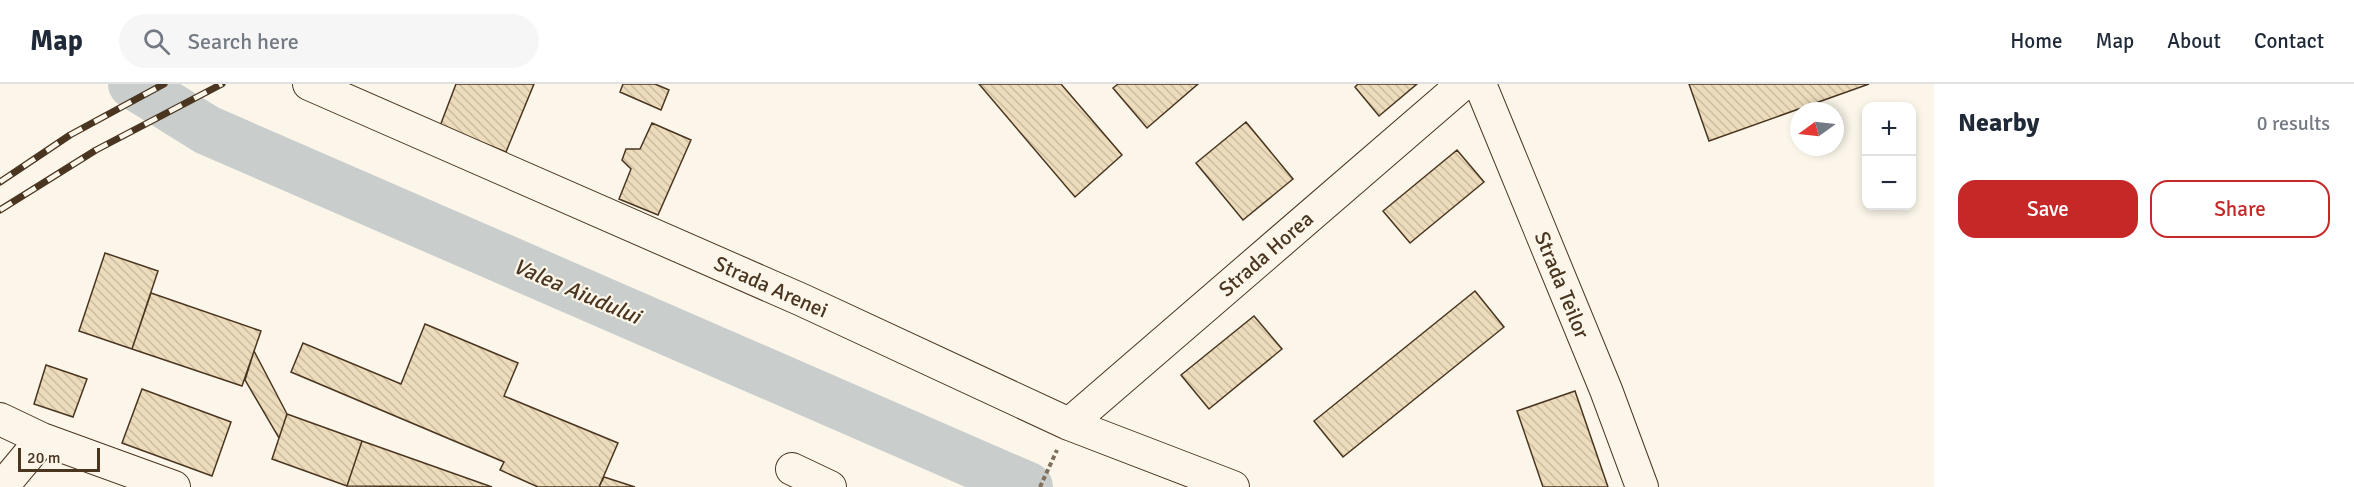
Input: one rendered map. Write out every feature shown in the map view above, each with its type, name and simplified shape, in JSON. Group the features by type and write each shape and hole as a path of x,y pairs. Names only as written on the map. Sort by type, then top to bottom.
{"street":[{"name":"Strada Arenei","path":"309,84 802,300 1069,424 1233,487"},
{"name":"Strada Horea","path":"1069,424 1463,84"},
{"name":"Strada Teilor","path":"1480,84 1606,390 1642,487"},
{"path":"0,419 42,439 174,487"},
{"path":"2,487 42,439"},
{"path":"792,470 830,487"}],"path":[{"path":"1040,487 1069,424"}],"building":[{"path":"456,84 534,84 506,152 440,126"},
{"path":"623,84 655,84 669,90 661,110 620,92"},
{"path":"979,84 1061,84 1122,155 1075,197"},
{"path":"1118,84 1198,84 1147,128 1113,88"},
{"path":"1358,84 1417,84 1379,116 1355,87"},
{"path":"1689,84 1869,84 1818,102 1790,102 1790,112 1709,141"},
{"path":"1246,122 1293,179 1243,220 1196,163"},
{"path":"652,123 691,140 658,215 619,199 631,169 622,160 626,149 640,149"},
{"path":"1457,150 1484,182 1410,243 1383,211"},
{"path":"105,253 158,271 132,349 79,331"},
{"path":"1475,291 1504,327 1343,457 1314,421"},
{"path":"151,293 261,331 242,386 132,349"},
{"path":"1254,316 1282,349 1209,409 1181,375"},
{"path":"425,324 518,363 504,396 618,443 599,487 538,487 500,470 504,462 291,372 303,343 401,384"},
{"path":"254,351 287,414 279,438 245,380"},
{"path":"46,365 87,379 73,417 34,404"},
{"path":"142,389 231,422 212,476 122,443"},
{"path":"1575,391 1608,487 1543,487 1517,411"},
{"path":"287,414 362,441 347,486 272,459"},
{"path":"362,441 492,487 347,486"},
{"path":"604,477 635,487 599,487"}],"waterway":[{"name":"Valea Aiudului","path":"133,84 207,130 1028,487"}],"railway":[{"path":"0,182 70,135 164,84"},
{"path":"0,210 96,150 222,84"}]}
